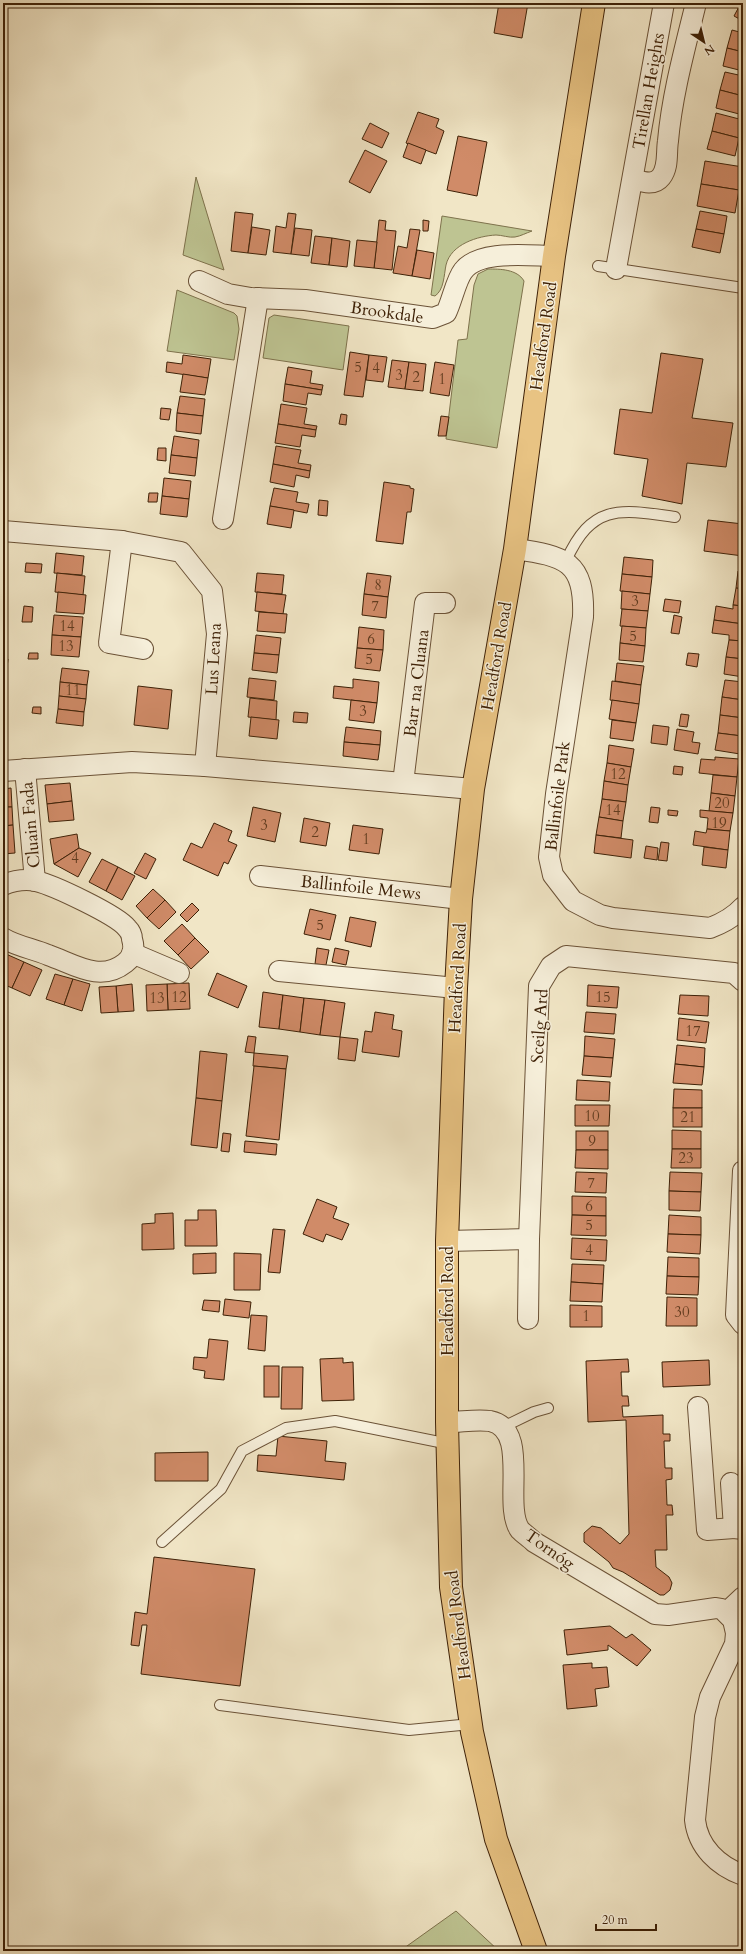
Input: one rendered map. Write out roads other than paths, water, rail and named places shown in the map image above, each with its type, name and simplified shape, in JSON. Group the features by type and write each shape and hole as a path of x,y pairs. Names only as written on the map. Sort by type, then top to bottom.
{"main road":[{"name":"Headford Road","path":"536,1951 496,1839 471,1724 451,1587 449,1444 447,1422 447,1241 456,988 462,899 473,789 515,549 554,256 594,3"}],"street":[{"name":"Tirellan Heights","path":"607,267 633,179 664,3"},
{"name":"Tirellan Heights","path":"633,179 648,183 655,182 665,172 670,125 682,59 696,3"},
{"name":"Brookdale","path":"199,281 228,294 258,298 306,300 433,318 446,313 463,271 475,261 486,257 554,256"},
{"path":"223,519 258,298"},
{"name":"Lus Leana","path":"3,531 122,541 181,552 212,591 217,634 205,766"},
{"path":"122,541 109,643 143,649"},
{"path":"515,549 541,553 566,561"},
{"name":"Ballinfoile Park","path":"566,561 574,569 583,588 583,617 556,794 549,857 553,875 573,901 587,910 613,918 710,928 725,922 738,913 743,907"},
{"name":"Barr na Cluana","path":"403,783 426,603 445,603"},
{"name":"Cluain Fada","path":"3,771 132,762 205,766"},
{"path":"205,766 473,789"},
{"name":"Cluain Fada","path":"25,770 35,881"},
{"name":"Ballinfoile Mews","path":"260,876 462,899"},
{"name":"Cluain Fada","path":"3,885 21,881 35,881 59,889 118,920 127,928 132,938 134,949 132,953"},
{"path":"3,938 90,972 106,972 117,969 130,959 132,953 179,973"},
{"name":"Sceilg Ard","path":"528,1319 529,1239 539,986 551,966 566,956 734,974 743,981"},
{"path":"279,971 456,988"},
{"path":"743,1171 736,1316 743,1324"},
{"path":"447,1241 529,1239"},
{"path":"698,1407 707,1530 739,1529 731,1484"},
{"path":"447,1422 490,1421 503,1426"},
{"name":"Tornóg","path":"503,1426 510,1438 513,1456 517,1520 520,1529 534,1542 655,1614 668,1615 716,1608 727,1612"},
{"path":"743,1597 727,1612 735,1626 734,1644 710,1697 705,1717 695,1820 701,1841 712,1856 728,1868 743,1875"}],"lane":[{"path":"607,267 743,288"},
{"path":"566,561 578,538 588,526 602,518 632,511 675,517"},
{"path":"503,1426 534,1412 548,1408"},
{"path":"162,1542 221,1489 242,1450 286,1428 335,1422 449,1444"},
{"path":"220,1705 409,1730 471,1724"}]}
